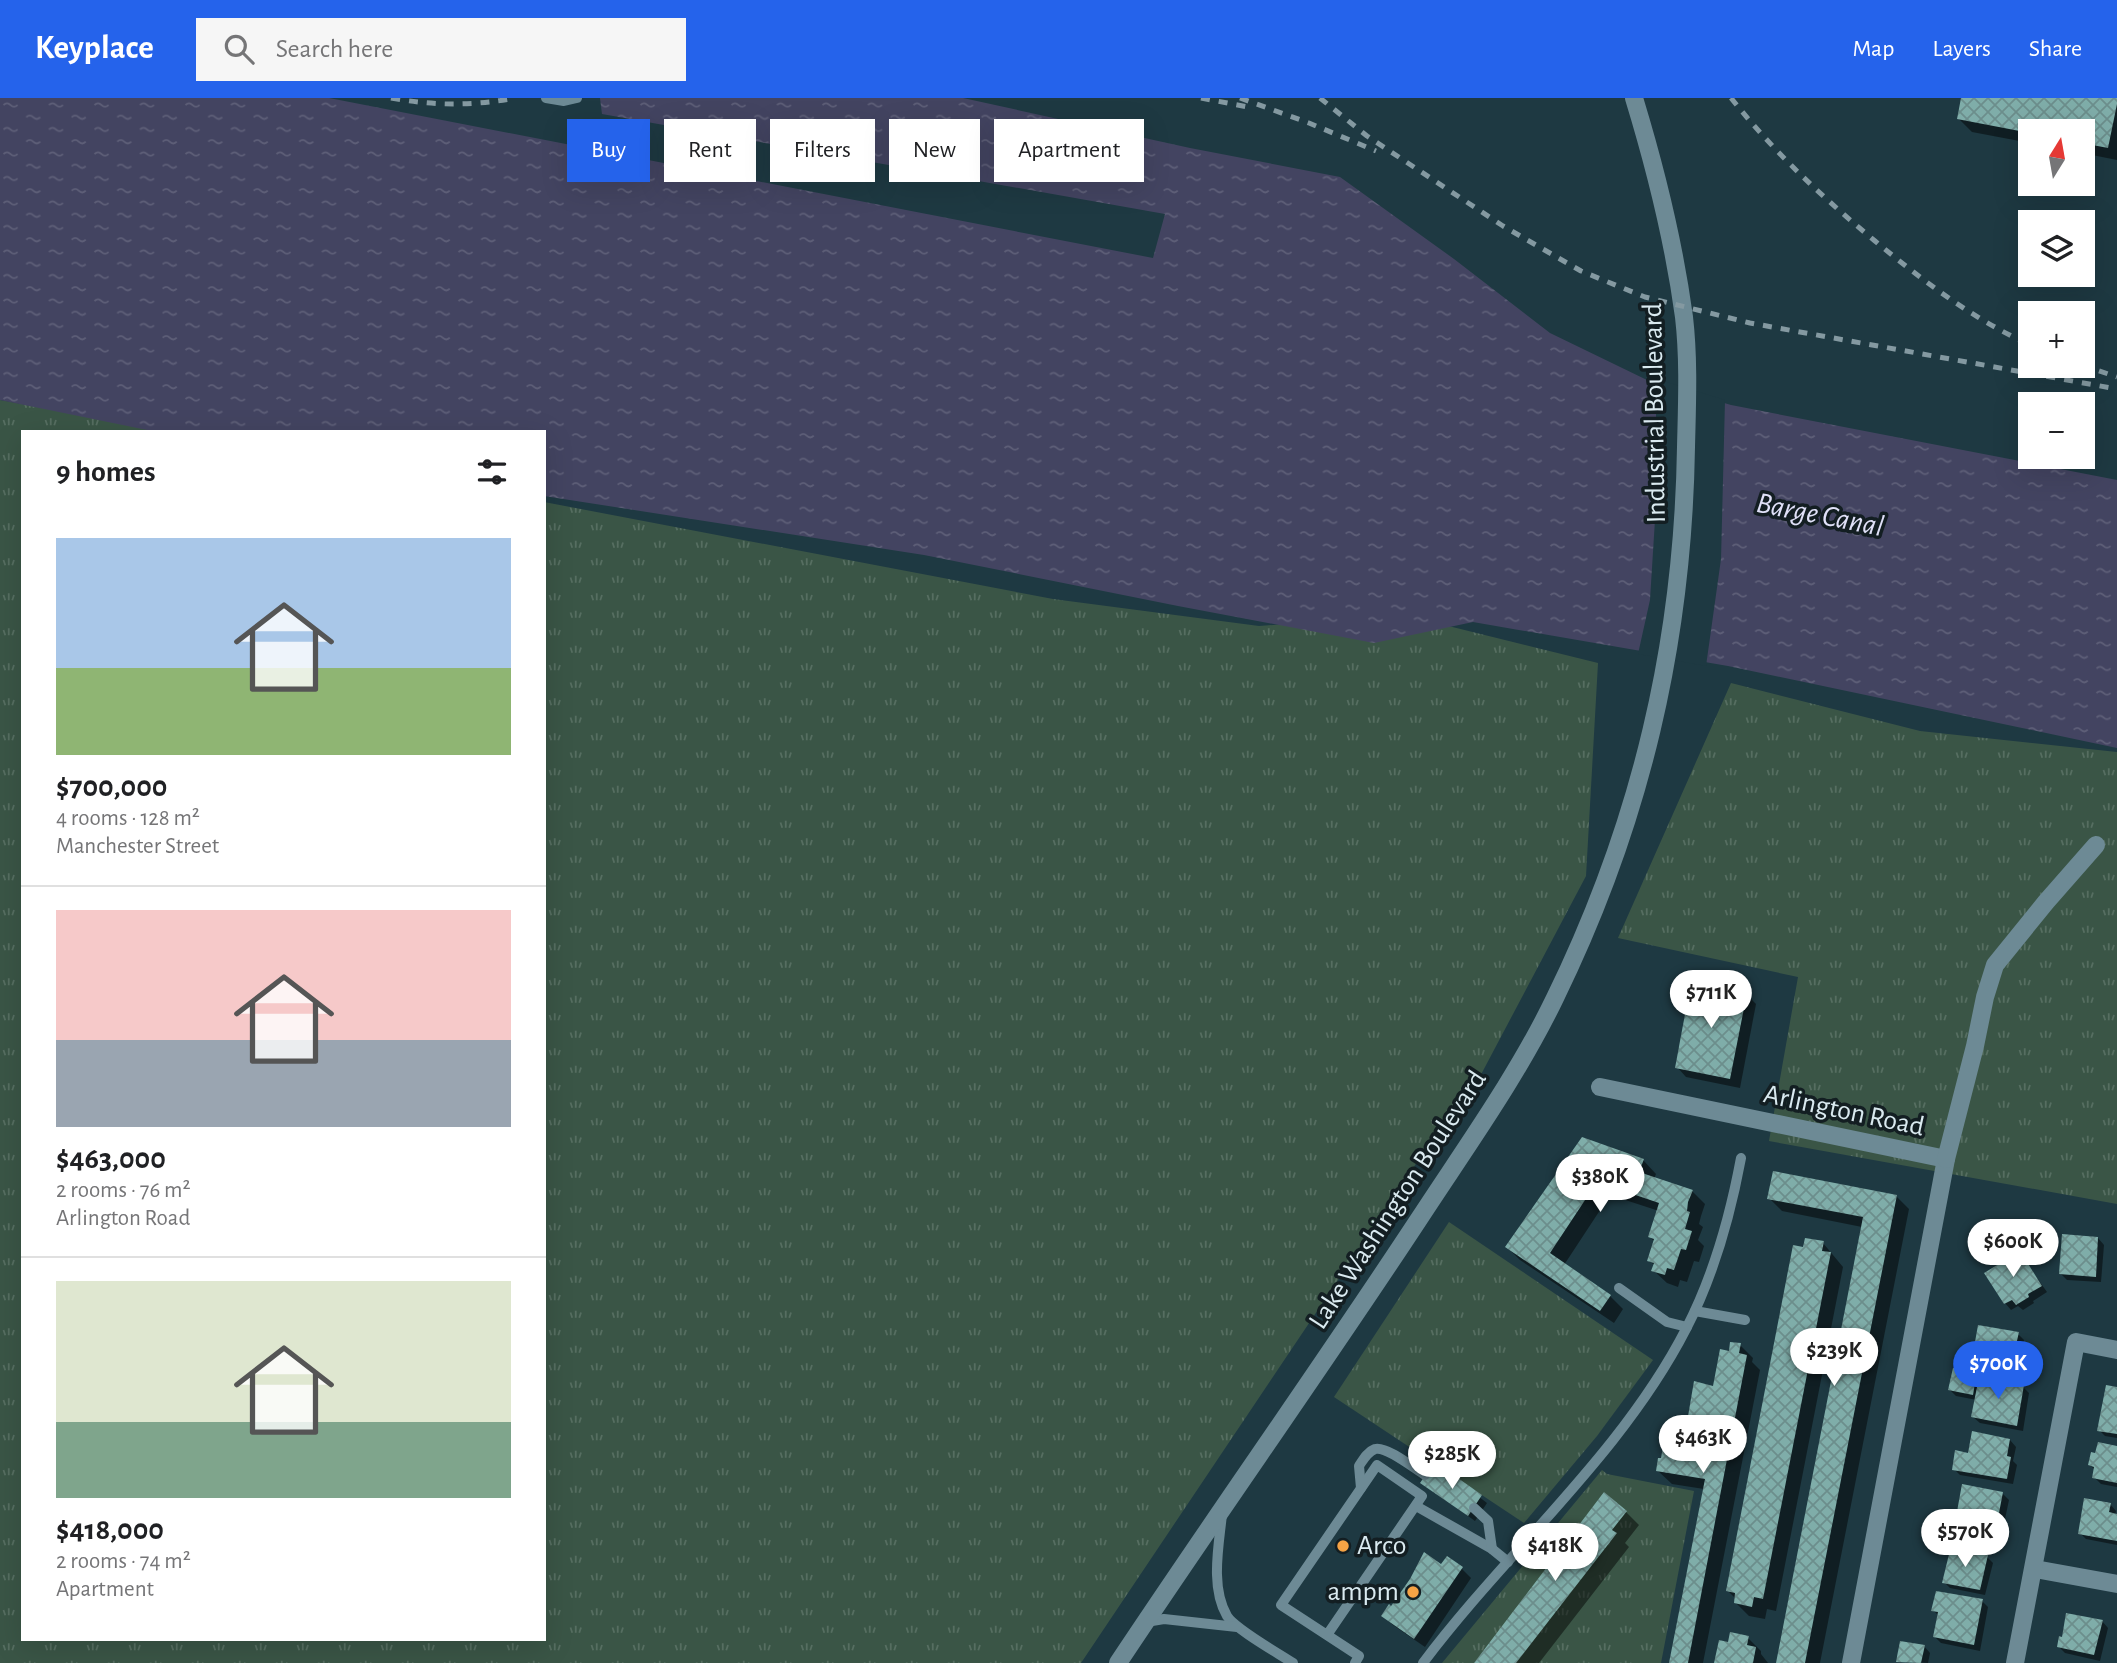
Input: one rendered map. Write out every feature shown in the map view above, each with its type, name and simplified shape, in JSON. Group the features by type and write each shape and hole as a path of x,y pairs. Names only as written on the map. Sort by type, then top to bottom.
{"main road":[{"name":"Industrial Boulevard","path":"1634,98 1668,220 1684,322 1687,396 1685,480 1677,590 1652,731"},
{"name":"Lake Washington Boulevard","path":"1118,1663 1369,1295 1491,1108 1554,1001 1595,909 1632,807 1652,731"},
{"path":"1946,1159 1995,965 2096,845"},
{"name":"Arlington Road","path":"1600,1087 1946,1159 1851,1663"},
{"path":"2015,1663 2076,1342 2117,1350"},
{"path":"2035,1569 2117,1584"}],"lane":[{"path":"546,98 564,102 577,98"},
{"path":"1423,1663 1637,1409 1695,1311 1722,1241 1741,1158"},
{"path":"1619,1288 1667,1322 1687,1327"},
{"path":"1695,1311 1745,1321"},
{"path":"1361,1488 1359,1466 1375,1449 1391,1453 1425,1475"},
{"path":"1327,1635 1422,1496 1377,1465 1281,1605 1359,1656 1354,1663"},
{"path":"1416,1506 1492,1549 1508,1562"},
{"path":"1223,1507 1218,1580 1220,1598 1228,1617 1293,1663"},
{"path":"1474,1508 1488,1521 1492,1549"},
{"path":"1146,1622 1164,1619 1239,1627"}],"green space":[{"path":"0,400 164,430 21,430 21,1641 546,1641 546,502 1053,599 1259,626 1404,615 1598,663 1586,876 1458,1118 1448,1116 1081,1663 0,1663"},
{"path":"1731,683 1920,731 2117,752 2117,1204 1769,1141 1798,977 1618,938"},
{"path":"1449,1222 1653,1360 1597,1436 1524,1523 1334,1397"},
{"path":"1602,1470 1607,1474 1694,1491 1661,1663 1442,1663"}],"water":[{"name":"Barge Canal","path":"0,98 329,98 567,144 567,182 650,182 650,160 664,163 664,182 756,181 1153,258 1165,214 980,181 980,119 889,119 889,165 875,162 875,119 770,119 770,144 756,141 756,119 664,119 664,125 650,123 650,119 602,114 600,98 963,98 1058,119 994,119 994,182 1144,182 1144,138 1340,177 1454,259 1550,333 1649,381 1731,405 2018,461 2018,469 2060,469 2117,480 2117,748 1728,666 1473,622 1374,643 924,555 546,496 546,430 147,430 0,400"}],"pier":[{"path":"1654,378 1725,400 1721,559 1706,666 1638,654 1650,600 1657,488"}],"building":[{"path":"1961,98 2117,98 2108,148 2095,146 2095,119 2018,119 2018,131 1957,119"},
{"path":"1691,982 1747,993 1730,1079 1675,1068"},
{"path":"1582,1137 1644,1159 1639,1172 1693,1190 1688,1202 1687,1211 1690,1212 1685,1229 1692,1231 1686,1250 1681,1249 1674,1270 1667,1268 1665,1275 1651,1271 1654,1263 1647,1261 1654,1239 1648,1237 1659,1203 1597,1182 1550,1253 1611,1295 1600,1311 1505,1247"},
{"path":"1773,1171 1897,1195 1805,1663 1776,1663 1863,1217 1767,1199"},
{"path":"2062,1234 2098,1237 2096,1277 2059,1274"},
{"path":"1805,1238 1824,1241 1822,1251 1831,1252 1763,1599 1754,1597 1752,1607 1734,1603 1735,1593 1726,1591 1793,1245 1803,1247"},
{"path":"2020,1251 2042,1286 2016,1305 2012,1300 2004,1304 1984,1273"},
{"path":"1978,1325 2019,1332 2011,1367 1972,1359"},
{"path":"1730,1342 1741,1343 1739,1353 1747,1355 1688,1663 1669,1663 1705,1479 1656,1471 1658,1458 1661,1458 1667,1424 1686,1428 1694,1381 1713,1386 1720,1349 1729,1351"},
{"path":"1953,1368 1977,1372 1973,1395 1948,1390"},
{"path":"1979,1377 2024,1385 2017,1426 1971,1417"},
{"path":"2106,1385 2117,1387 2117,1434 2097,1431"},
{"path":"1972,1431 2010,1439 2007,1456 2011,1457 2007,1479 1952,1470 1955,1450 1968,1453"},
{"path":"2098,1442 2117,1446 2117,1483 2092,1478 2094,1467 2088,1465 2091,1452 2095,1453"},
{"path":"1430,1468 1444,1477 1448,1471 1482,1495 1468,1516 1420,1483"},
{"path":"1962,1484 2003,1492 1992,1536 1954,1528"},
{"path":"1604,1492 1627,1511 1612,1530 1617,1533 1516,1663 1474,1663"},
{"path":"2084,1498 2111,1503 2109,1512 2117,1514 2117,1541 2078,1534"},
{"path":"1951,1546 1988,1555 1980,1590 1942,1583"},
{"path":"1424,1552 1441,1564 1447,1556 1463,1567 1414,1639 1381,1616 1410,1579"},
{"path":"1936,1591 1983,1599 1974,1645 1933,1637 1938,1612 1931,1611"},
{"path":"2066,1613 2103,1620 2094,1655 2057,1647 2059,1636 2062,1637"},
{"path":"1730,1632 1749,1636 1747,1645 1756,1647 1753,1663 1714,1663 1719,1640 1728,1642"},
{"path":"1900,1641 1925,1645 1921,1663 1896,1662"}],"railway":[{"path":"391,98 453,104 516,98"},
{"path":"1201,98 1248,107"},
{"path":"1240,98 1376,151"},
{"path":"1320,98 1367,136 1503,226 1581,271 1645,297 1750,323 2117,389"},
{"path":"1731,98 1799,173 1875,241 1949,298 2018,339"},
{"path":"2095,369 2117,377"}],"place":[{"name":"Arco","path":"1343,1546"},
{"name":"ampm","path":"1413,1592"}]}
